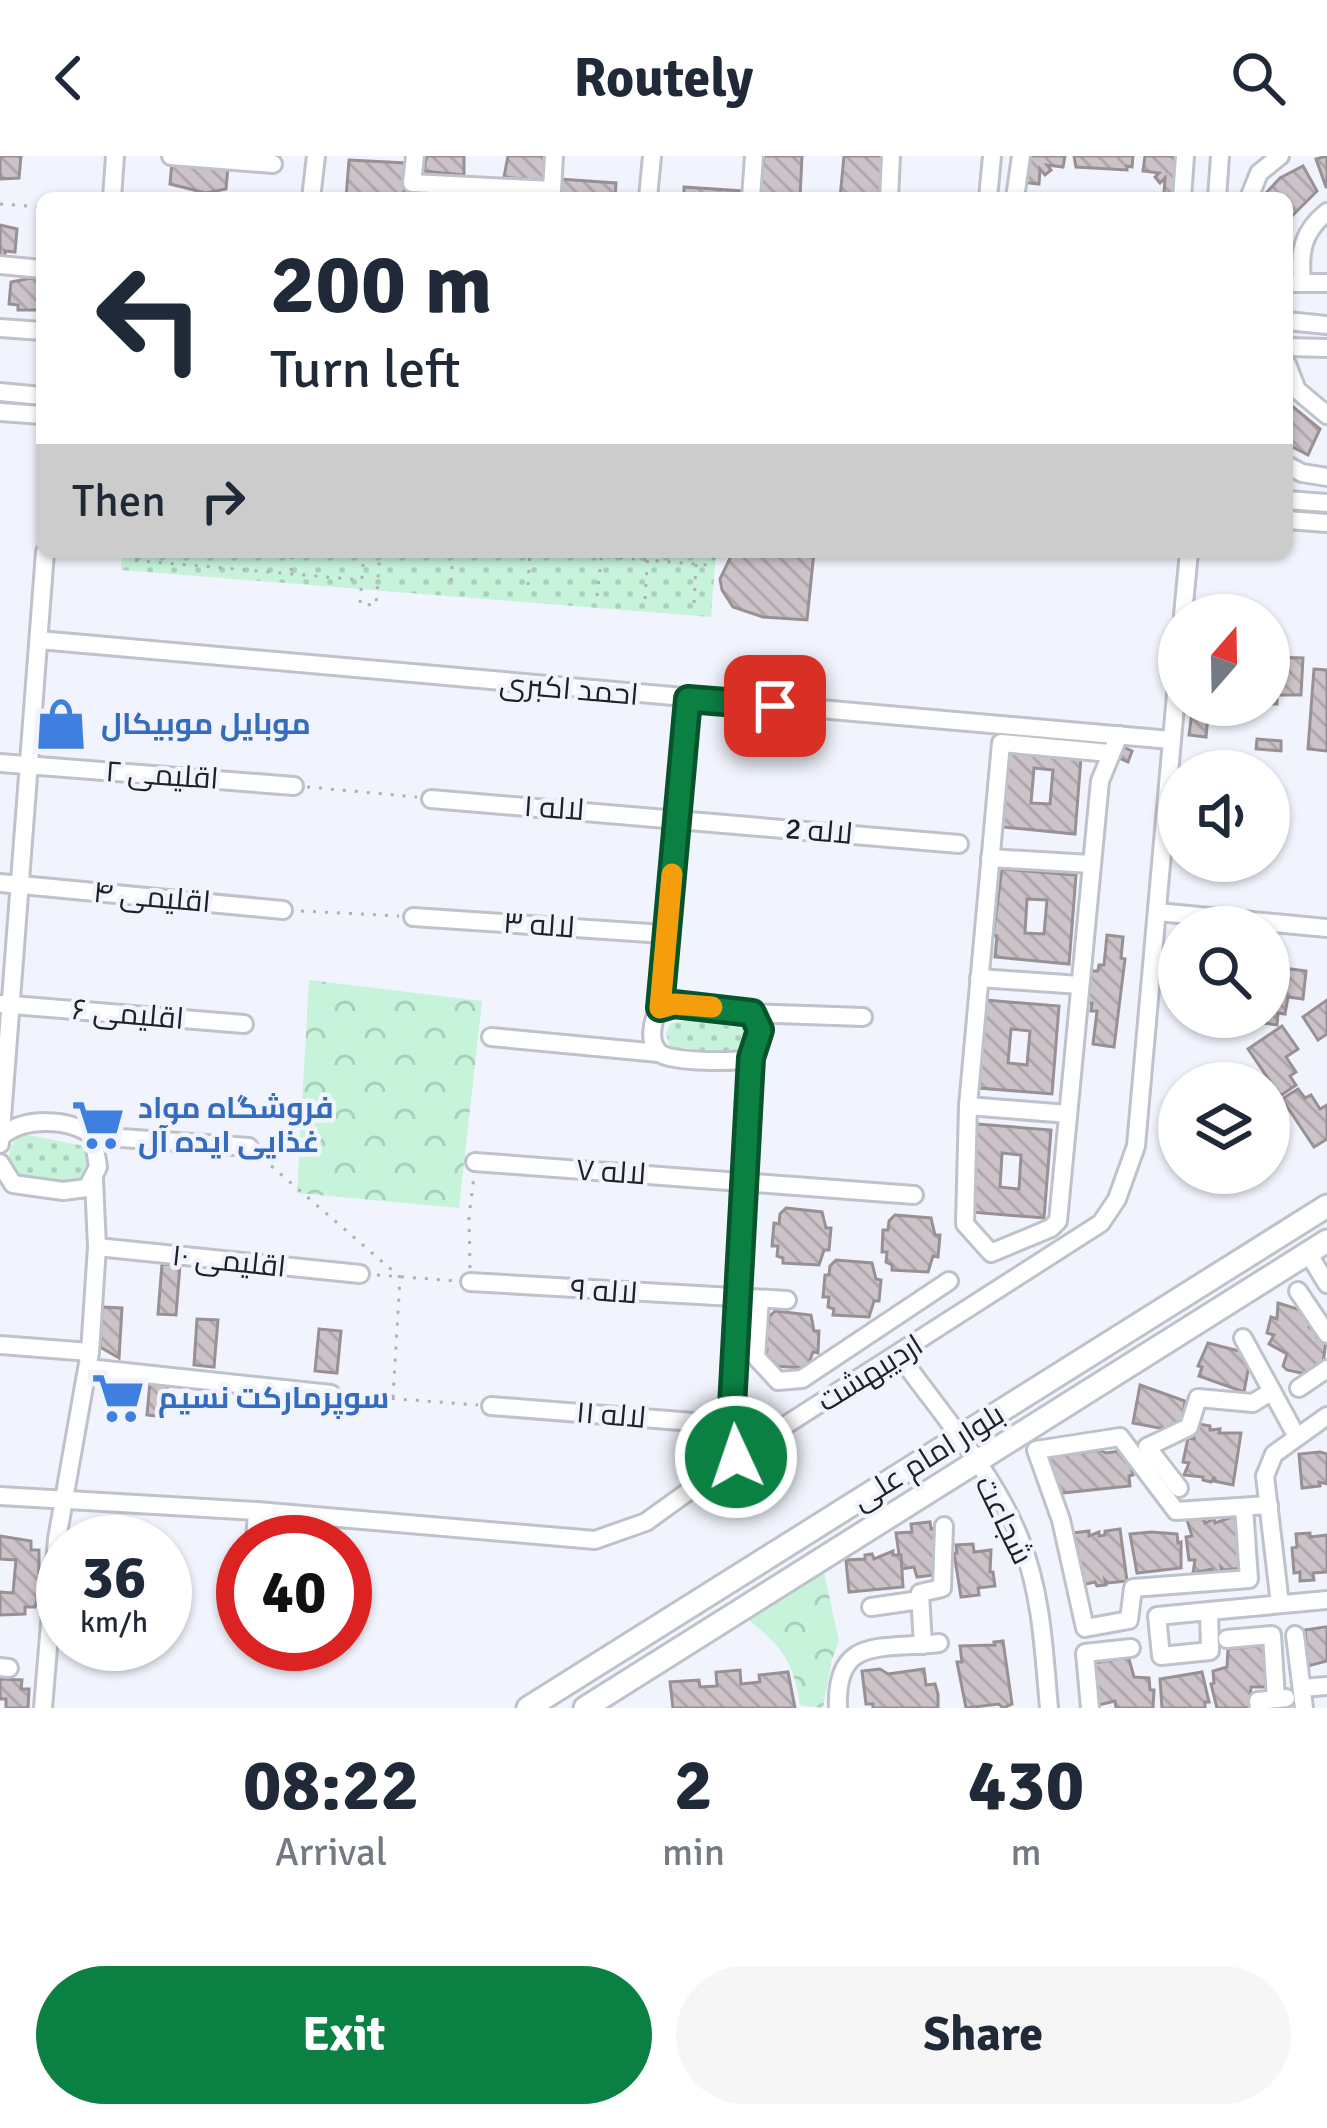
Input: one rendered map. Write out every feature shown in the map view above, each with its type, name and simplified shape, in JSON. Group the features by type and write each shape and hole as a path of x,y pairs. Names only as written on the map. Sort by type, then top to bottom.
{"main road":[{"name":"بلوار امام علی","path":"528,1708 1327,1206"},
{"name":"بلوار امام علی","path":"585,1708 1317,1247"}],"street":[{"path":"112,192 115,156"},
{"path":"171,156 273,164"},
{"path":"312,192 316,156"},
{"path":"415,156 412,183 486,192"},
{"path":"513,192 552,190 554,156"},
{"path":"649,192 652,156"},
{"path":"751,192 754,156"},
{"path":"889,192 891,156"},
{"path":"989,192 992,156"},
{"path":"1016,192 1021,156"},
{"path":"1182,192 1185,156"},
{"path":"1217,192 1220,156"},
{"path":"1251,192 1259,173 1280,156"},
{"path":"1327,212 1310,226 1294,282 1327,283"},
{"path":"0,266 36,269"},
{"path":"1293,322 1327,325"},
{"path":"0,328 36,331"},
{"path":"1293,346 1327,348"},
{"path":"1293,380 1297,390 1327,415"},
{"path":"0,392 36,395"},
{"path":"0,412 36,415"},
{"path":"1293,468 1327,477"},
{"path":"1293,500 1327,503"},
{"path":"1293,520 1327,523"},
{"path":"1,1140 6,1004 21,885 45,558"},
{"path":"1186,594 1189,558"},
{"name":"احمد اکبری","path":"39,640 1172,740"},
{"path":"659,1053 652,1031 660,1008 688,699"},
{"name":"اردیبهشت","path":"0,1496 257,1511 595,1540 646,1522 736,1457 1101,1223 1118,1199 1136,1146 1173,726"},
{"path":"1110,753 1001,743 968,1106 964,1224 992,1253 1052,1228 1058,1221 1100,781 1119,735"},
{"name":"اقلیمی ۲","path":"0,763 294,786"},
{"name":"لاله ۱","path":"430,799 678,818"},
{"name":"لاله 2","path":"678,818 959,844"},
{"path":"991,859 1091,864"},
{"name":"اقلیمی ۴","path":"0,883 283,910"},
{"path":"1157,912 1327,928"},
{"name":"لاله ۳","path":"413,916 664,934"},
{"path":"980,978 1080,985"},
{"name":"اقلیمی ۶","path":"6,1004 244,1024"},
{"path":"660,1008 674,1004 752,1013 863,1016"},
{"path":"736,1457 731,1425 751,1058 760,1030 752,1013"},
{"path":"490,1037 733,1062 751,1058"},
{"path":"5,1097 12,1114 27,1123"},
{"path":"968,1106 1068,1114"},
{"path":"1,1140 13,1127 27,1123 65,1125 84,1129 98,1149 94,1180 98,1247 89,1360 57,1539 43,1708"},
{"path":"93,1136 248,1147"},
{"name":"لاله ۷","path":"475,1162 914,1195"},
{"path":"0,1163 7,1183 63,1191 88,1188 94,1180"},
{"name":"اقلیمی ۱۰","path":"98,1247 360,1274"},
{"path":"1317,1247 1327,1285"},
{"path":"760,1300 756,1357 778,1381 802,1379 950,1281"},
{"name":"لاله ۹","path":"470,1282 787,1300"},
{"path":"1298,1291 1327,1334"},
{"path":"1243,1338 1297,1438"},
{"path":"0,1345 331,1394"},
{"name":"شجاعت","path":"899,1355 977,1463 1022,1544 1037,1596 1049,1708"},
{"path":"1299,1388 1327,1369"},
{"path":"1179,1488 1147,1447 1189,1427 1198,1398 1253,1402 1271,1391"},
{"name":"لاله ۱۱","path":"491,1406 731,1425"},
{"path":"1280,1604 1265,1476 1274,1454 1327,1416"},
{"path":"1244,1507 1249,1579 1133,1588 1129,1620 1084,1628 1061,1520 1036,1450 1120,1437 1176,1511 1269,1505"},
{"path":"257,1511 257,1515"},
{"path":"838,1708 837,1683 844,1662 856,1653 931,1644 920,1593 942,1588 944,1526"},
{"path":"871,1607 920,1600"},
{"path":"1209,1611 1327,1600"},
{"path":"1227,1639 1271,1635 1276,1699"},
{"path":"1295,1635 1303,1698"},
{"path":"1090,1708 1085,1653 1132,1648"},
{"path":"1259,1708 1258,1701 1303,1698 1327,1685"}],"path":[{"path":"0,203 36,206"},
{"path":"131,558 362,580"},
{"path":"291,573 292,558"},
{"path":"364,558 360,604 376,605 380,558"},
{"path":"451,581 453,558"},
{"path":"527,585 529,558"},
{"path":"597,596 601,558"},
{"path":"632,558 708,565 714,558"},
{"path":"694,603 696,558"},
{"path":"645,599 648,560"},
{"path":"294,786 430,799"},
{"path":"283,910 413,916"},
{"path":"360,1274 470,1282 469,1217 475,1162"},
{"path":"331,1394 491,1406"}],"green space":[{"path":"122,558 716,558 711,617 121,570"},
{"path":"309,980 482,1001 459,1208 297,1193"},
{"path":"692,1020 739,1028 745,1031 747,1042 737,1053 670,1047 666,1033 671,1023"},
{"path":"23,1134 84,1146 91,1160 88,1177 71,1187 16,1181 9,1154"},
{"path":"824,1572 839,1641 823,1708 800,1705 785,1656 749,1620"}],"building":[{"path":"0,156 21,156 19,178 0,179"},
{"path":"427,156 464,156 464,175 423,171"},
{"path":"508,156 545,156 545,181 504,177"},
{"path":"764,156 802,156 800,192 760,192"},
{"path":"844,156 885,156 880,192 841,192"},
{"path":"1021,156 1065,156 1063,167 1047,165 1051,170 1045,175 1040,169 1039,184 1020,182"},
{"path":"1074,156 1133,156 1132,167 1076,167"},
{"path":"1145,156 1189,156 1183,192 1164,192 1165,178 1160,183 1155,177 1159,173 1143,171"},
{"path":"1327,156 1327,187 1326,187 1316,159"},
{"path":"349,160 406,163 404,192 346,192"},
{"path":"172,162 228,167 226,189 202,192 170,184"},
{"path":"1303,166 1317,191 1293,215 1293,192 1267,192 1280,178"},
{"path":"559,179 616,183 615,192 558,192"},
{"path":"684,187 742,191 742,192 684,192"},
{"path":"0,225 17,229 15,252 5,251 5,256 0,256"},
{"path":"36,278 36,310 18,310 18,305 9,304 11,282"},
{"path":"1293,407 1320,429 1308,455 1293,447"},
{"path":"730,558 813,558 807,620 763,617 733,607 720,579"},
{"path":"1290,658 1303,658 1301,695 1290,695"},
{"path":"1314,669 1327,670 1327,751 1308,749"},
{"path":"1190,726 1207,726 1206,737 1189,735"},
{"path":"1008,739 1082,745 1075,834 1002,827","holes":["1034,768 1053,770 1050,804 1031,803"]},
{"path":"1257,739 1281,741 1281,750 1256,749"},
{"path":"1123,747 1132,751 1128,762 1117,757"},
{"path":"1002,869 1076,875 1069,964 995,957 997,936 993,936","holes":["1027,899 1047,900 1044,934 1025,933"]},
{"path":"1107,935 1123,937 1121,958 1125,959 1114,1047 1093,1044 1097,1011 1091,1011 1092,1003 1088,1003 1091,971 1104,965"},
{"path":"1290,969 1306,971 1303,999 1290,997"},
{"path":"985,1000 1059,1006 1052,1094 979,1088","holes":["1011,1029 1030,1031 1027,1065 1008,1063"]},
{"path":"1327,1000 1327,1034 1318,1040 1303,1017"},
{"path":"1264,1038 1290,1038 1298,1049 1286,1057 1289,1062 1257,1062 1248,1049"},
{"path":"1298,1089 1305,1098 1311,1095 1320,1109 1327,1105 1327,1139 1314,1147 1290,1111 1290,1094"},
{"path":"977,1124 1051,1130 1044,1218 970,1212","holes":["1002,1153 1021,1155 1019,1189 1000,1187"]},
{"path":"786,1208 822,1212 826,1228 831,1228 829,1250 824,1250 819,1265 783,1263 777,1256 778,1246 772,1246 774,1223 779,1224"},
{"path":"895,1215 931,1218 935,1235 940,1235 938,1257 933,1256 928,1272 892,1270 886,1262 883,1230 888,1230"},
{"path":"836,1260 872,1263 876,1279 881,1280 879,1301 874,1301 869,1317 833,1315 834,1309 828,1307 829,1297 823,1297 825,1275"},
{"path":"162,1264 180,1265 176,1315 158,1314"},
{"path":"1278,1303 1313,1314 1309,1327 1326,1340 1323,1364 1315,1376 1287,1370 1283,1366 1287,1354 1269,1344 1274,1335 1267,1333 1271,1317 1277,1319"},
{"path":"102,1307 122,1308 119,1358 100,1347"},
{"path":"775,1311 811,1315 814,1331 819,1331 818,1353 813,1352 807,1368 772,1366 766,1358 767,1349 761,1348 763,1326 768,1326"},
{"path":"197,1319 218,1320 214,1367 194,1365"},
{"path":"319,1329 341,1331 337,1373 315,1371"},
{"path":"1208,1343 1251,1354 1244,1392 1199,1376"},
{"path":"150,1381 168,1382 165,1417 147,1415"},
{"path":"1140,1385 1185,1401 1182,1424 1170,1430 1133,1423"},
{"path":"1194,1423 1220,1429 1219,1433 1241,1433 1233,1485 1214,1481 1215,1477 1211,1482 1184,1475"},
{"path":"1127,1450 1133,1475 1130,1486 1043,1495 1039,1458"},
{"path":"1299,1454 1327,1454 1327,1484 1302,1488"},
{"path":"1235,1516 1243,1568 1193,1573 1187,1520 1204,1518 1205,1523 1214,1519 1215,1523"},
{"path":"930,1522 937,1567 934,1575 917,1577 914,1567 901,1569 896,1533 912,1532 911,1524"},
{"path":"1120,1529 1127,1581 1077,1586 1072,1533 1089,1531 1089,1536 1099,1532 1099,1536"},
{"path":"1310,1533 1310,1537 1327,1535 1327,1572 1300,1581 1300,1572 1294,1573 1292,1548 1297,1547 1296,1534"},
{"path":"1130,1534 1177,1534 1181,1568 1137,1573"},
{"path":"0,1536 31,1541 31,1550 36,1550 36,1603 25,1607 25,1614 0,1615 0,1592 13,1593 16,1560 0,1559"},
{"path":"973,1544 974,1552 991,1550 995,1586 978,1588 979,1595 961,1597 954,1553 956,1545"},
{"path":"893,1551 901,1555 903,1587 849,1592 846,1560 872,1554 874,1559"},
{"path":"1327,1627 1327,1661 1308,1666 1302,1641 1306,1641 1305,1630"},
{"path":"1003,1641 1012,1704 966,1708 957,1662 962,1662 960,1646"},
{"path":"1263,1645 1268,1687 1251,1687 1249,1708 1217,1708 1213,1671 1227,1667 1228,1649"},
{"path":"1129,1659 1134,1677 1149,1678 1153,1708 1116,1708 1115,1701 1099,1705 1094,1663"},
{"path":"880,1669 888,1674 924,1669 926,1685 935,1684 938,1708 873,1708 866,1704 862,1671"},
{"path":"740,1670 741,1684 760,1682 759,1675 788,1672 795,1708 673,1708 670,1682 699,1680 700,1687 717,1686 716,1672"},
{"path":"1202,1672 1209,1702 1205,1708 1162,1708 1160,1679"},
{"path":"0,1679 22,1680 21,1689 29,1689 28,1708 6,1708 6,1699 0,1699"}],"slow traffic":[{"path":"672,874 660,1008 674,1004 712,1007"}],"place":[{"name":"موبایل موبیکال","path":"61,724"},
{"name":"فروشگاه مواد غذایی ایده آل","path":"98,1125"},
{"name":"سوپرمارکت نسیم","path":"118,1398"}],"route":[{"path":"736,1457 731,1425 751,1058 758,1048 760,1030 752,1013 734,1009 674,1004 660,1008 688,699 775,706"}]}
